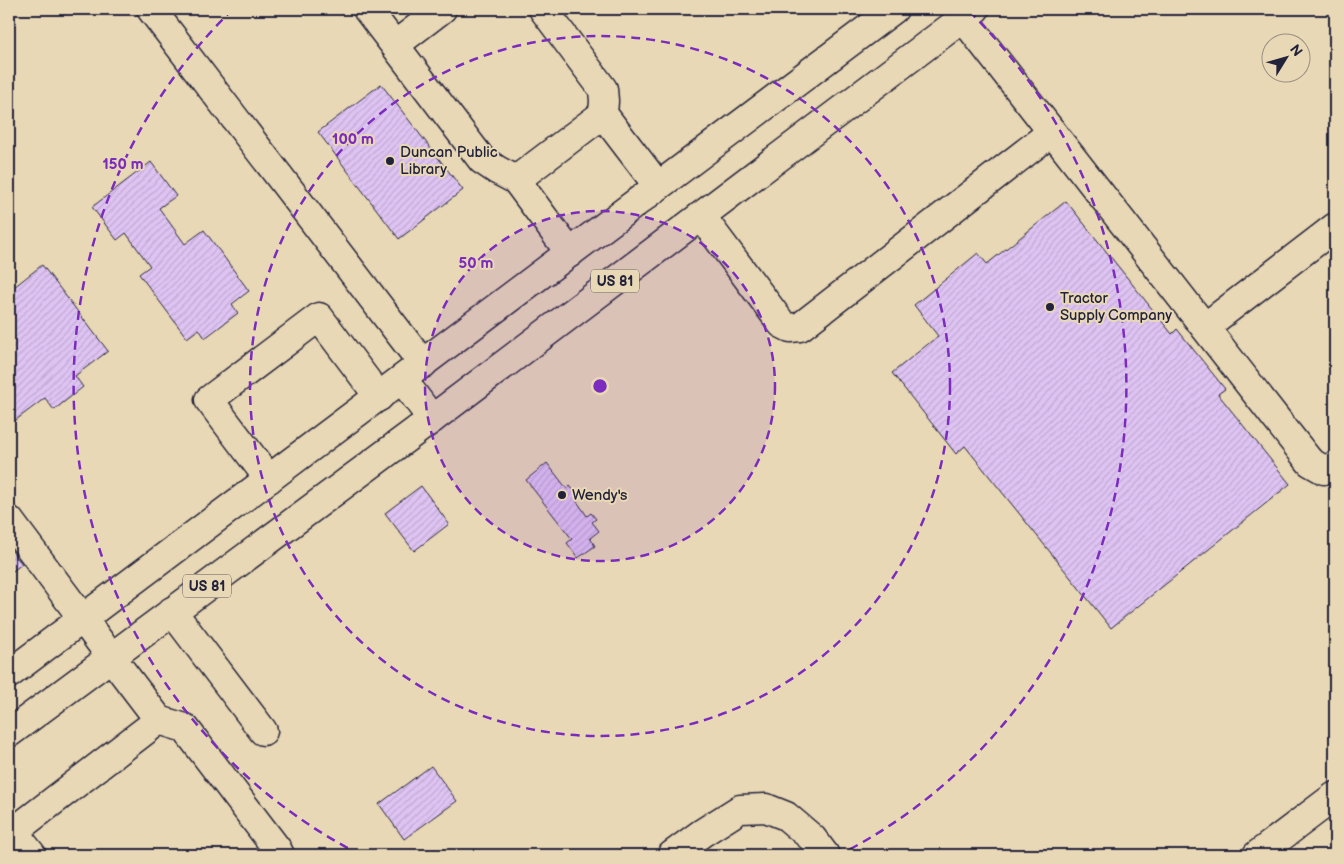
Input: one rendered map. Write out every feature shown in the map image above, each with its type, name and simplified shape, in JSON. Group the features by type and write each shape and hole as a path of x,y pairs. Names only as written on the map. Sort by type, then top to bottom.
{"main road":[{"path":"151,9 413,372 432,419"},
{"path":"367,9 482,160 516,180 570,253"},
{"path":"395,45 442,9"},
{"path":"543,9 603,89 603,114 658,186"},
{"path":"9,674 894,9"},
{"path":"965,12 1052,132 1310,462 1324,470 1335,466"},
{"name":"US 81","path":"9,734 701,216 965,12"},
{"path":"516,180 603,114"},
{"path":"701,216 782,324 790,328 800,327 1052,132"},
{"path":"1205,327 1335,227"},
{"path":"269,479 209,400 319,317 379,397"},
{"path":"9,520 159,720 185,728 280,855"},
{"path":"172,611 263,731"},
{"path":"32,855 11,833 159,720"},
{"path":"1257,855 1335,796"},
{"path":"672,855 740,809 766,808 786,816 812,838 825,855"}],"building":[{"name":"Duncan Public Library","path":"381,84 463,190 399,239 318,132"},
{"path":"151,162 176,196 159,208 185,244 204,230 249,291 232,304 238,313 205,338 199,329 187,338 139,274 150,266 126,233 117,240 92,207"},
{"path":"1066,201 1172,334 1177,329 1225,389 1218,394 1290,484 1111,628 965,446 956,454 892,373 938,336 914,305 978,253 987,264"},
{"path":"42,265 108,351 75,376 83,387 54,410 45,398 12,423 9,419 9,291"},
{"path":"547,463 567,489 570,486 579,497 576,500 587,516 591,513 596,519 592,522 599,531 590,538 595,546 578,558 567,543 572,539 526,480"},
{"path":"421,486 449,524 414,551 385,513"},
{"path":"9,547 22,564 9,574"},
{"path":"431,766 457,801 404,839 379,804"}],"place":[{"name":"Duncan Public Library","path":"390,161"},
{"name":"Tractor Supply Company","path":"1050,307"},
{"name":"Wendy's","path":"562,495"}]}
